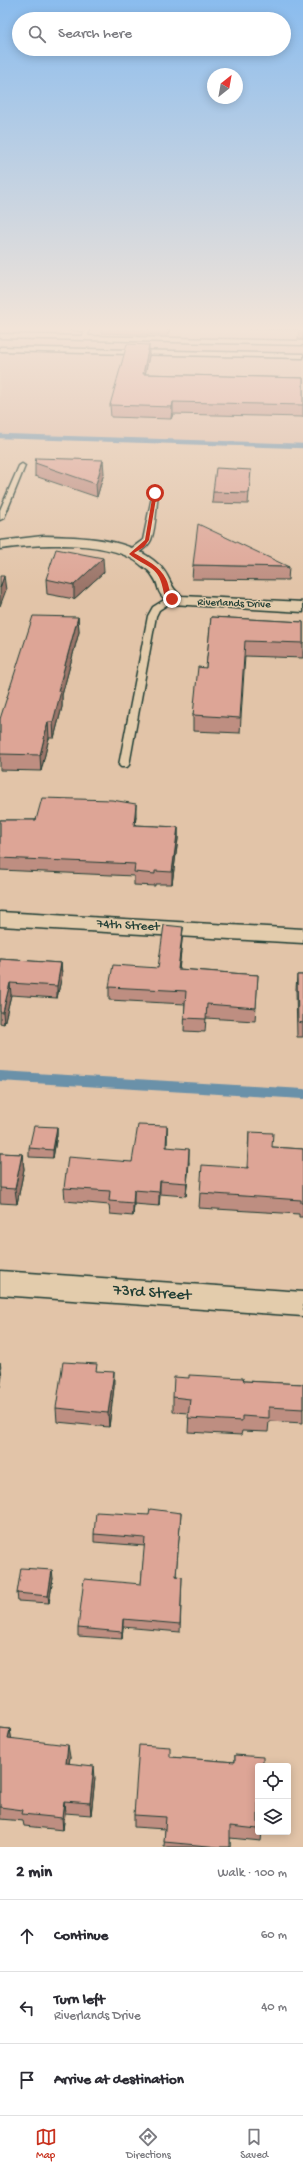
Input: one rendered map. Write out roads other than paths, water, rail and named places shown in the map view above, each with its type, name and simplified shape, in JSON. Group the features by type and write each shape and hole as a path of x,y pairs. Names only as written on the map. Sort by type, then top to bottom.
{"street":[{"path":"0,545 30,541 72,541 106,546 131,554 157,570 164,580 167,594 172,599"},
{"name":"Riverlands Drive","path":"172,599 187,602 303,607"},
{"name":"74th Street","path":"0,919 303,936"},
{"name":"73rd Street","path":"0,1283 303,1304"}],"lane":[{"path":"0,518 3,506 22,466"},
{"path":"131,554 142,546 147,540 155,493"},
{"path":"124,765 152,616 159,606 172,599"}],"waterway":[{"path":"0,436 303,446"},
{"path":"0,1076 303,1094"}]}
